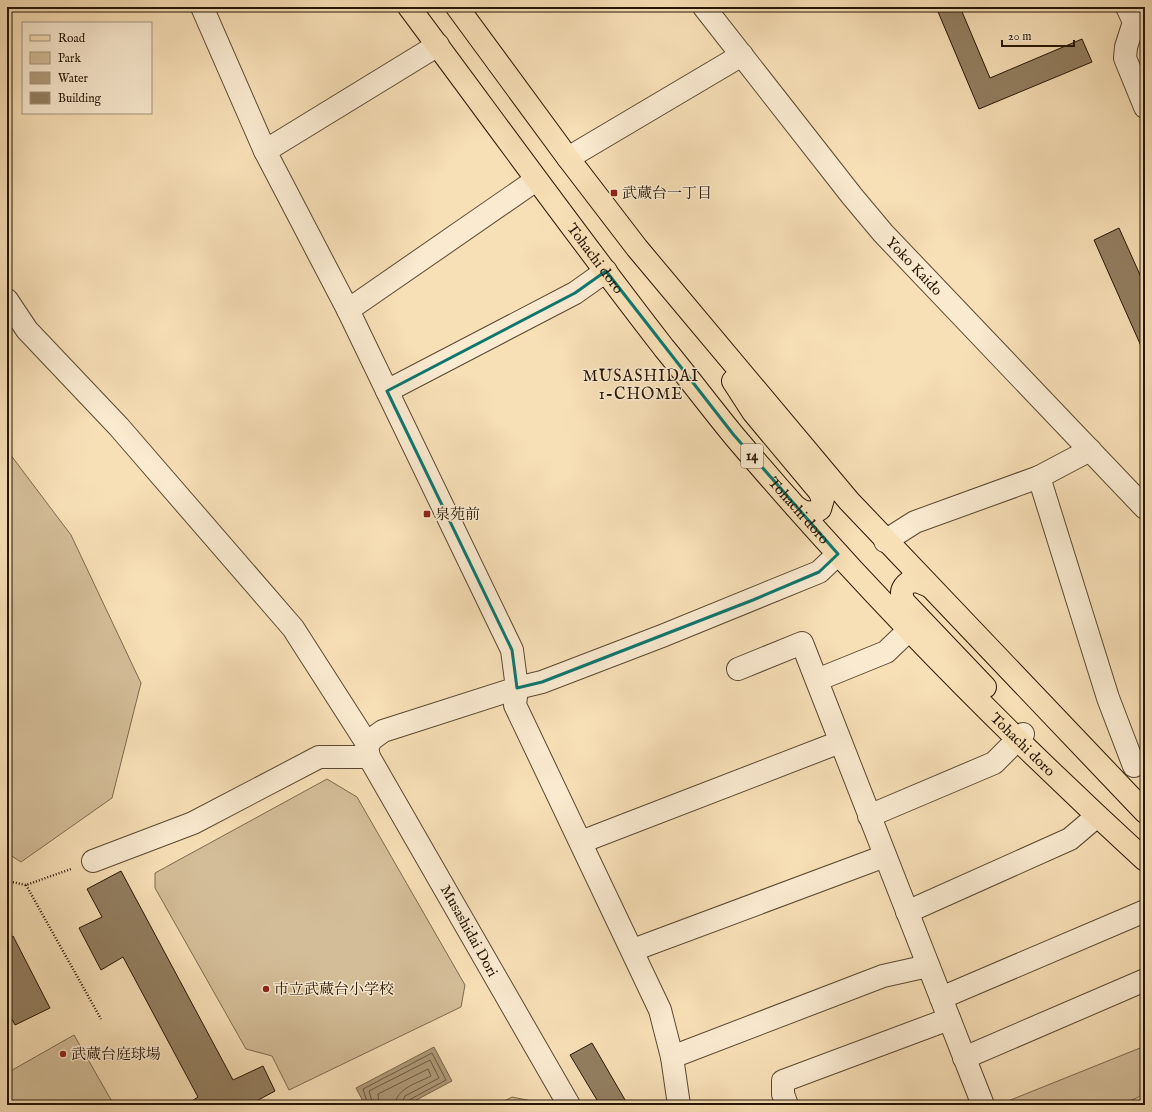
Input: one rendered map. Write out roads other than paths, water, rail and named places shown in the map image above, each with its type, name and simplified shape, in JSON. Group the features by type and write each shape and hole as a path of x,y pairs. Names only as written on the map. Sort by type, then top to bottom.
{"main road":[{"name":"Tohachi doro","path":"409,7 536,180 733,434 838,554 909,630 1020,737 1046,768 1145,860"},
{"path":"457,7 636,248 848,501 1145,812"},
{"path":"687,308 753,412 819,491 823,500 820,509 812,513 807,513 796,507"},
{"path":"929,586 917,581 909,582 902,590 901,596 904,602 977,677 1020,737"}],"street":[{"path":"202,7 265,151 348,310 512,650 517,688 515,705 606,897 633,950 660,1010 672,1057 679,1105"},
{"name":"Yoko Kaido","path":"704,7 883,234 1145,508"},
{"path":"1135,16 1126,47 1125,58 1145,107"},
{"path":"265,151 438,45"},
{"path":"568,158 742,55"},
{"path":"348,310 536,180"},
{"path":"387,391 575,293 606,271"},
{"name":"Musashidai Dori","path":"7,300 27,330 119,427 293,628 369,751 569,1105"},
{"path":"886,541 915,522 1039,477 1090,450"},
{"path":"1039,477 1108,698 1140,762 1117,784"},
{"path":"93,861 193,823 319,757 369,751 372,739 383,731 517,688 542,682 753,600 819,572 838,554"},
{"path":"817,680 886,652 909,630"},
{"path":"738,669 802,643 983,1105"},
{"path":"870,816 994,763 1020,737"},
{"path":"581,842 840,742"},
{"path":"907,912 1070,839 1097,816"},
{"path":"633,950 885,856"},
{"path":"941,998 1145,911"},
{"path":"672,1057 883,976 928,966"},
{"path":"964,1058 1145,980"},
{"path":"787,1105 783,1094 784,1081 949,1019"}],"water":[{"path":"434,1047 452,1081 407,1105 365,1105 356,1088"}],"place":[{"name":"武蔵台一丁目","path":"614,193"},
{"name":"泉苑前","path":"427,514"},
{"name":"市立武蔵台小学校","path":"266,989"},
{"name":"武蔵台庭球場","path":"63,1054"}],"district":[{"name":"MUSASHIDAI 1-CHOME","path":"641,386"}]}
